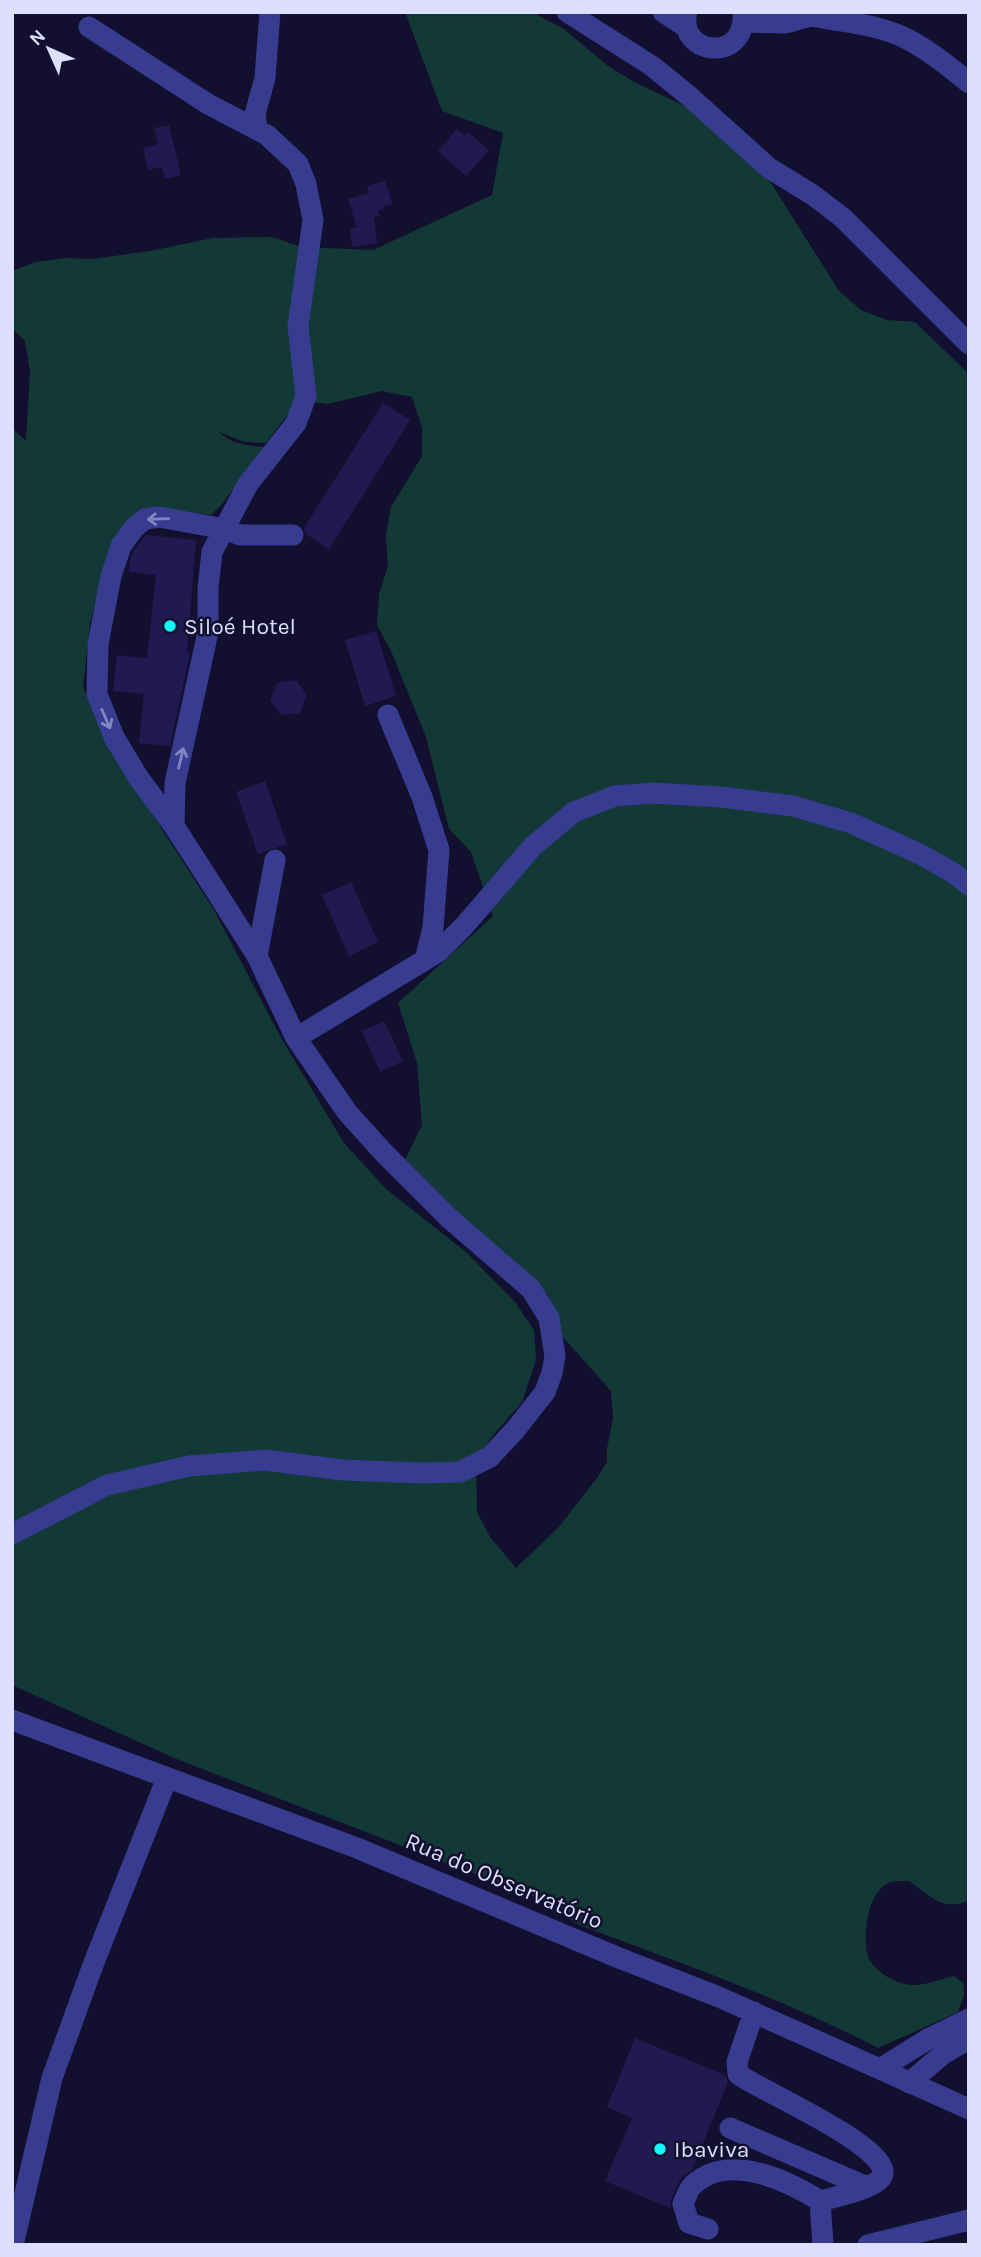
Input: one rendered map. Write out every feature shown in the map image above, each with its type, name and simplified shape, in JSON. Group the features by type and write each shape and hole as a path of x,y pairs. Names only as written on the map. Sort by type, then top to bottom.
{"street":[{"path":"257,129 255,114 265,78 270,12"},
{"path":"567,12 652,66 769,168 813,195 843,218 969,344"},
{"path":"663,12 687,20 697,43 715,49 733,43 739,36 743,17 786,23 808,14 879,30 905,38 969,83"},
{"path":"89,27 208,104 267,135 298,164 306,184 313,220 298,326 306,396 296,423 248,484 212,552 208,588 208,632 176,783 174,826"},
{"path":"12,1534 107,1485 189,1466 265,1460 343,1470 460,1472 491,1457 545,1392 552,1373 554,1342 549,1318 531,1289 449,1218 347,1112 296,1038 257,956 174,826 138,777 114,737 101,707 95,680 97,644 111,576 121,546 134,528 145,519 159,517 225,529 240,535 293,535"},
{"path":"388,715 422,797 439,850 433,928 425,960"},
{"path":"296,1038 438,952 465,926 533,846 574,812 615,796 667,794 721,797 793,806 851,823 920,854 969,885"},
{"path":"257,956 275,860"},
{"name":"Rua do Observatório","path":"12,1720 357,1848 754,2012 969,2109"},
{"path":"13,2245 52,2078 93,1965 167,1778"},
{"path":"754,2012 737,2062 738,2074 746,2081 788,2100 850,2137 879,2161 883,2171 881,2178 867,2187 820,2202"},
{"path":"880,2069 928,2039 968,2023"},
{"path":"909,2083 943,2054 968,2023"},
{"path":"730,2128 867,2187"},
{"path":"708,2229 689,2223 682,2204 692,2185 713,2172 746,2169 802,2189 820,2202"},
{"path":"820,2202 823,2245"},
{"path":"869,2245 969,2220"}],"green space":[{"path":"405,12 532,12 564,29 608,66 636,83 717,121 759,164 839,291 861,310 887,320 915,322 969,374 969,1900 944,1903 930,1897 909,1881 888,1883 881,1888 872,1904 866,1934 869,1959 884,1975 912,1985 954,1976 963,1983 964,1995 958,2012 878,2048 766,1996 574,1923 568,1916 532,1896 179,1760 12,1685 12,428 26,441 30,372 25,341 12,328 12,271 36,262 65,258 93,259 213,238 272,237 302,247 373,250 492,195 503,133 442,111","holes":["382,391 412,397 422,428 422,456 391,507 386,535 388,566 379,594 377,625 391,651 426,737 449,829 471,852 493,916 398,1003 417,1063 422,1125 404,1162 500,1255 548,1295 562,1336 611,1391 613,1418 607,1462 558,1528 516,1568 490,1537 477,1512 476,1459 522,1402 536,1360 534,1330 515,1302 466,1252 386,1189 344,1143 280,1036 214,910 104,739 83,687 90,623 109,553 128,520 154,507 211,515 265,447 234,442 219,432 245,442 266,443 299,400 327,404"]}],"building":[{"path":"169,125 181,175 165,179 162,167 148,170 143,148 158,144 154,128"},
{"path":"457,129 465,136 468,132 489,150 466,176 438,151"},
{"path":"385,181 392,204 383,206 384,209 378,211 380,216 374,218 377,243 352,247 350,229 357,228 348,199 369,193 367,186"},
{"path":"383,403 410,420 329,549 306,534 304,528"},
{"name":"Siloé Hotel","path":"146,535 196,540 187,653 190,653 170,746 139,743 144,694 113,691 117,655 147,658 156,575 129,572 133,552"},
{"path":"376,631 396,696 365,706 345,640"},
{"path":"296,680 307,695 300,713 281,715 270,700 277,683"},
{"path":"265,781 287,844 258,854 236,792"},
{"path":"351,882 378,942 349,956 322,895"},
{"path":"384,1021 403,1061 380,1072 362,1031"},
{"name":"Ibaviva","path":"635,2038 725,2075 728,2082 692,2170 682,2177 671,2199 670,2208 605,2181 632,2118 607,2107"}],"place":[{"name":"Siloé Hotel","path":"170,626"},
{"name":"Ibaviva","path":"660,2149"}]}
